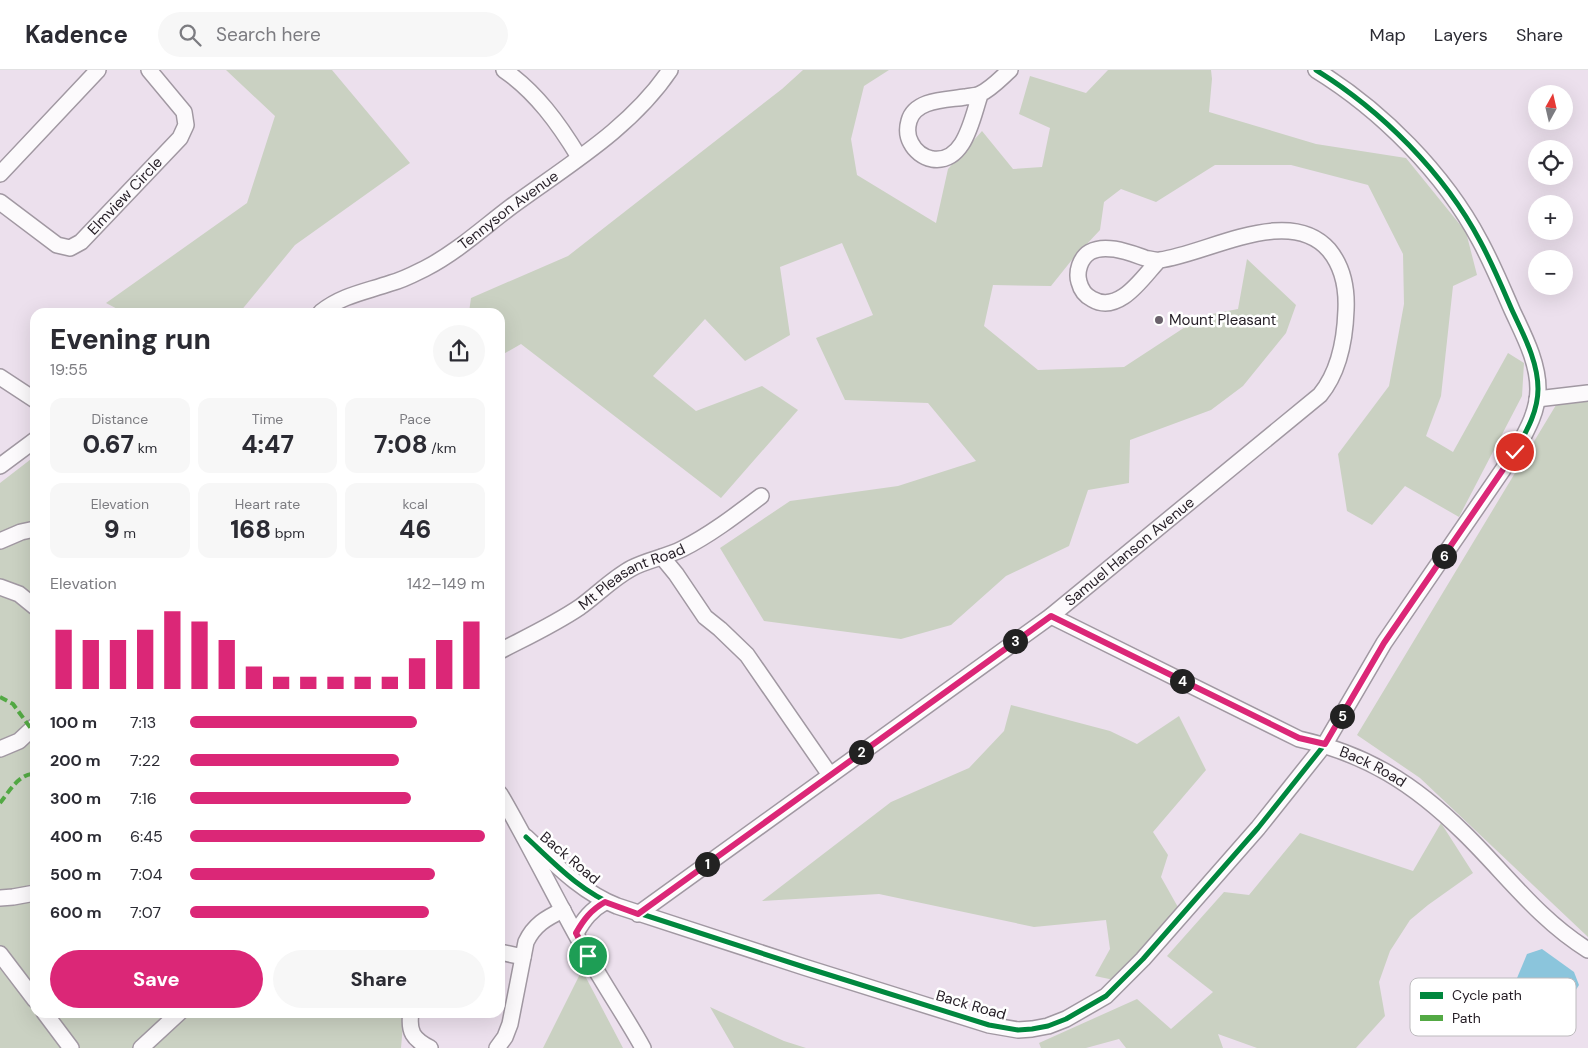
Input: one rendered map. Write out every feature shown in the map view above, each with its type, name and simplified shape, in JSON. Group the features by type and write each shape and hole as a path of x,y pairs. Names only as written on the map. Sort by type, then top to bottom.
{"street":[{"path":"0,174 98,70"},
{"name":"Elmview Circle","path":"0,202 57,245 70,248 82,242 180,138 186,125 184,112 149,70"},
{"path":"504,70 525,85 537,98 568,138 579,157"},
{"name":"Tennyson Avenue","path":"328,308 350,296 391,284 429,266 448,254 624,122 650,96 670,70"},
{"path":"980,95 967,135 956,152 944,158 936,159 921,155 914,149 908,134 910,117 915,110 937,101 980,95 1010,70"},
{"path":"1051,616 1299,738 1325,744 1384,643 1515,452 1530,424 1537,399 1537,376 1528,346 1481,242 1457,203 1419,157 1376,113 1354,95 1316,70"},
{"name":"Samuel Hanson Avenue","path":"638,914 1051,616 1320,395 1328,385 1338,360 1346,317 1345,281 1334,257 1316,239 1305,234 1293,232 1265,232 1158,261 1120,251 1099,249 1091,252 1080,264 1078,282 1082,290 1095,301 1113,302 1129,292 1158,261"},
{"path":"0,377 30,397"},
{"path":"1537,399 1588,393"},
{"path":"0,466 30,444"},
{"name":"Mt Pleasant Road","path":"505,648 579,608 617,577 633,567 662,557 697,541 761,496"},
{"path":"0,541 30,530"},
{"path":"662,557 676,574 705,618 720,629 747,655 830,775"},
{"path":"0,587 19,594 30,603"},
{"path":"0,749 19,741 30,731"},
{"name":"Back Road","path":"526,838 578,884 605,902 980,1022 1018,1030 1048,1026 1087,1008 1106,996 1180,917 1258,828 1325,744 1379,766 1431,803 1464,833 1524,898 1573,941 1588,950"},
{"path":"505,802 526,838 550,887 643,1048"},
{"path":"0,898 30,894"},
{"name":"Back Road","path":"576,933 592,910 605,902"},
{"path":"497,1048 505,1037 510,1024 526,942 530,933 548,916 563,910"},
{"path":"505,953 523,957"},
{"path":"0,954 30,993"},
{"path":"48,1018 71,1048"},
{"path":"141,1048 174,1018"},
{"path":"411,1018 410,1026 413,1036 430,1048"}],"green space":[{"path":"226,70 332,70 410,163 295,245 243,308 115,308 106,303 247,203 275,116"},
{"path":"803,70 889,70 864,86 851,139 857,175 936,223 948,169 982,131 1013,169 1042,167 1050,128 1019,114 1030,76 1086,93 1108,70 1211,70 1209,112 1316,144 1406,158 1466,232 1477,275 1453,286 1441,396 1426,436 1453,452 1508,353 1524,363 1522,396 1459,517 1405,486 1372,525 1347,511 1338,454 1389,386 1404,304 1403,254 1368,185 1291,165 1215,165 1156,202 1121,189 1104,202 1100,230 1051,286 993,285 984,326 1038,370 1124,367 1202,316 1238,309 1247,259 1296,305 1286,333 1243,386 1211,410 1130,440 1129,483 1088,490 1069,546 1006,576 951,625 901,639 764,621 720,548 790,501 898,486 976,461 928,403 845,400 816,338 873,315 842,243 780,267 790,335 745,361 705,319 653,376 696,411 762,386 798,410 721,498 521,344 505,353 505,308 470,308 471,298 568,256 782,89"},
{"path":"1588,401 1588,937 1420,778 1357,735 1556,405"},
{"path":"30,460 30,1018 404,1018 401,1048 0,1048 0,483"},
{"path":"1011,705 1110,731 1137,744 1179,716 1206,770 1153,832 1168,855 1161,877 1179,909 1114,980 1095,976 1110,949 1106,920 1034,927 879,894 762,901 891,802 969,768 1004,731"},
{"path":"1441,823 1473,873 1410,920 1390,951 1379,982 1385,1016 1356,1048 1257,1048 1218,1034 1223,1048 1126,1048 1119,1039 1086,1048 1041,1048 1039,1043 1137,999 1171,1029 1213,992 1167,956 1224,892 1249,895 1300,833 1413,871"},
{"path":"582,970 623,1048 543,1048"},
{"path":"710,1007 784,1041 806,1048 734,1048"}],"water":[{"path":"1542,949 1574,972 1579,985 1576,990 1576,978 1517,978 1527,954"}],"marked path":[{"path":"0,697 13,704 30,727"},
{"path":"0,803 19,780 30,775"}],"cycle path":[{"path":"526,837 580,885 617,906 989,1025 1018,1030 1048,1026 1066,1019 1106,996 1143,959 1258,828 1325,744 1384,643 1515,452 1531,422 1536,406 1538,389 1533,358 1489,258 1465,216 1448,191 1409,145 1364,104 1316,70"}],"place":[{"name":"Mount Pleasant","path":"1159,320"}],"route":[{"path":"588,956 576,933 592,910 605,902 638,914 1051,616 1299,738 1325,744 1384,643 1515,452"}]}
